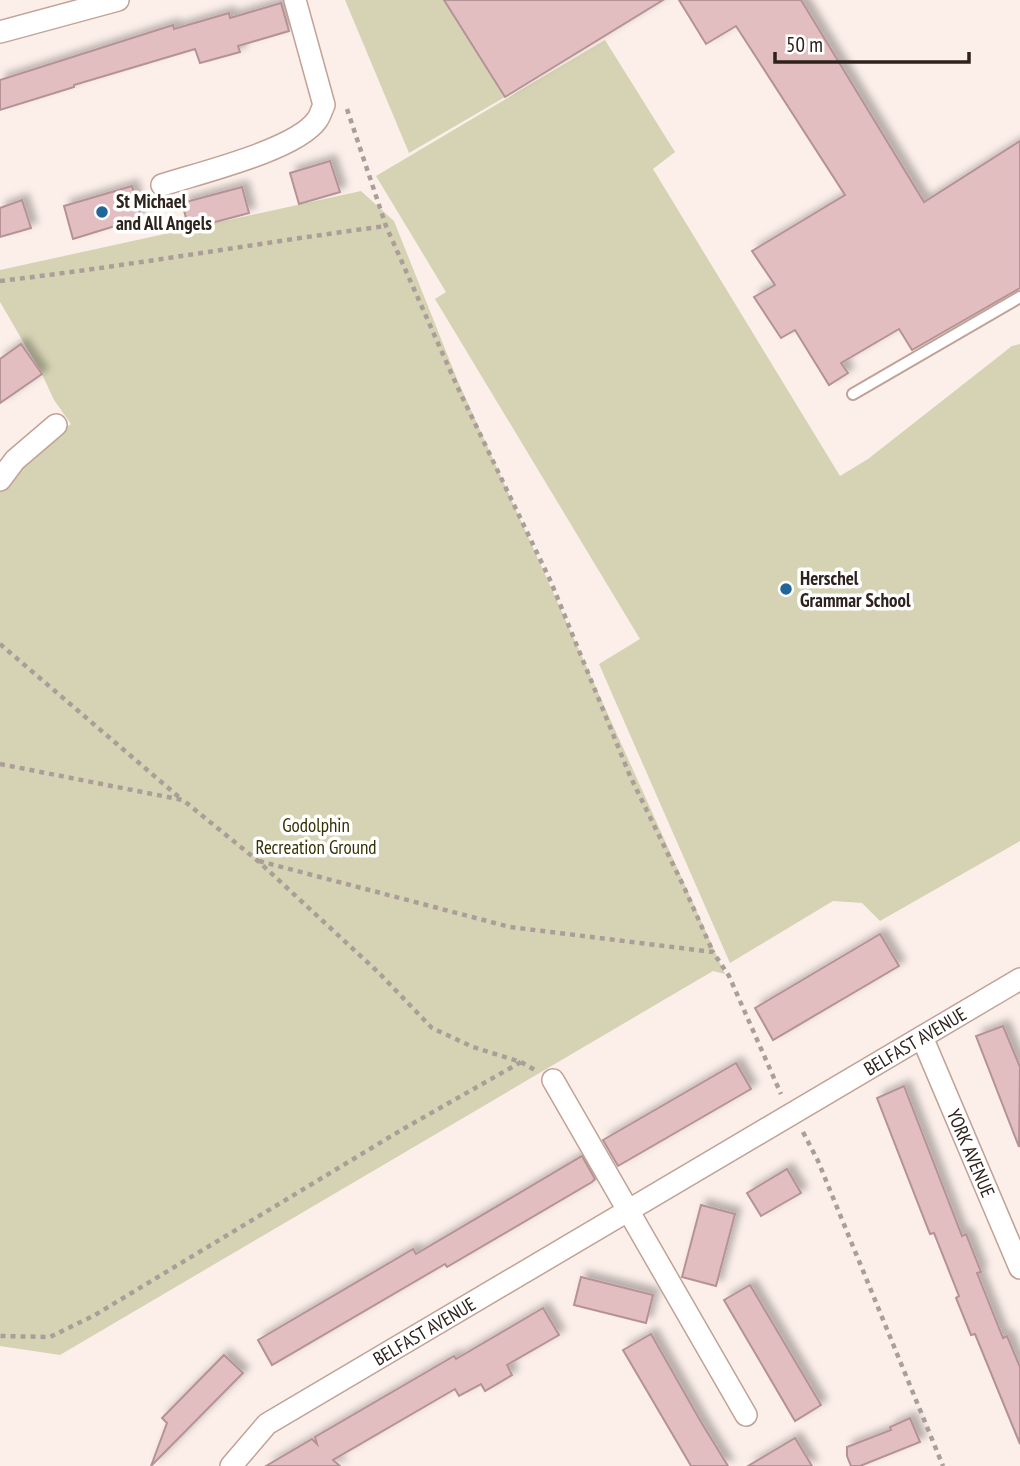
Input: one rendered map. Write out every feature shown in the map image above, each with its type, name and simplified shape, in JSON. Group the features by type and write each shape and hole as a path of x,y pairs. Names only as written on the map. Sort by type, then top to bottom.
{"street":[{"path":"0,32 118,0"},
{"path":"162,185 257,154 299,136 317,120 324,105 295,0"},
{"path":"0,480 15,460 56,425"},
{"name":"BELFAST AVENUE","path":"230,1466 267,1424 1020,979"},
{"name":"YORK AVENUE","path":"922,1037 1020,1268"},
{"path":"553,1080 746,1415"}],"lane":[{"path":"853,394 1020,297"}],"path":[{"path":"346,106 386,226 463,398 551,582 630,776 713,952 729,976 764,1059 818,1161 943,1466"},
{"path":"0,281 92,271 386,226"},
{"path":"0,644 258,861 379,973 432,1028 473,1046 521,1062 403,1129 95,1315 50,1337 0,1336"},
{"path":"0,764 183,800"},
{"path":"258,861 510,927 713,952"}],"green space":[{"path":"345,0 444,0 505,97 409,153"},
{"name":"Herschel Grammar School","path":"605,40 675,152 653,169 840,476 868,459 1012,346 1020,344 1020,841 880,921 862,903 833,901 730,963 599,664 640,639 435,299 446,292 376,176"},
{"name":"Godolphin Recreation Ground","path":"361,191 394,221 457,379 725,974 713,971 60,1355 0,1346 0,491 25,457 71,424 54,400 41,372 0,302 0,270"}],"building":[{"path":"444,0 663,0 505,97"},
{"path":"679,0 801,0 924,202 1020,141 1020,288 912,350 899,329 841,363 848,373 829,385 795,330 781,338 754,297 775,285 752,251 845,195 736,26 706,44"},
{"path":"281,3 289,31 238,46 240,52 200,63 195,49 0,110 0,80 173,25 174,29 229,13 230,18"},
{"path":"330,161 340,192 299,204 290,173"},
{"name":"St Michael and All Angels","path":"132,186 141,218 73,239 64,206"},
{"path":"242,187 249,213 189,229 182,203"},
{"path":"22,200 31,228 0,237 0,208"},
{"path":"21,344 42,374 0,403 0,359"},
{"path":"880,934 899,966 773,1040 755,1008"},
{"path":"1003,1026 1020,1067 1019,1147 976,1036"},
{"path":"736,1063 751,1089 618,1166 603,1140"},
{"path":"904,1086 962,1236 966,1234 981,1272 977,1273 1003,1338 1007,1336 1020,1367 1020,1444 975,1334 971,1335 956,1298 959,1296 934,1233 930,1234 877,1098"},
{"path":"582,1156 595,1179 592,1182 272,1365 258,1340 413,1249 416,1254"},
{"path":"787,1169 801,1193 761,1216 747,1193"},
{"path":"701,1205 735,1214 716,1286 682,1277"},
{"path":"581,1277 653,1295 646,1323 574,1305"},
{"path":"750,1285 821,1405 795,1421 724,1300"},
{"path":"543,1308 559,1335 507,1365 512,1375 485,1391 481,1384 459,1396 455,1389 333,1460 340,1466 266,1466 312,1439 317,1444 315,1437"},
{"path":"651,1334 728,1466 691,1466 623,1350"},
{"path":"224,1355 243,1373 151,1466 167,1423 162,1418"},
{"path":"910,1418 920,1442 860,1466 851,1466 847,1447 891,1430 890,1427"},
{"path":"795,1438 812,1466 748,1466"}],"place":[{"name":"St Michael and All Angels","path":"102,212"},
{"name":"Herschel Grammar School","path":"786,589"}]}
